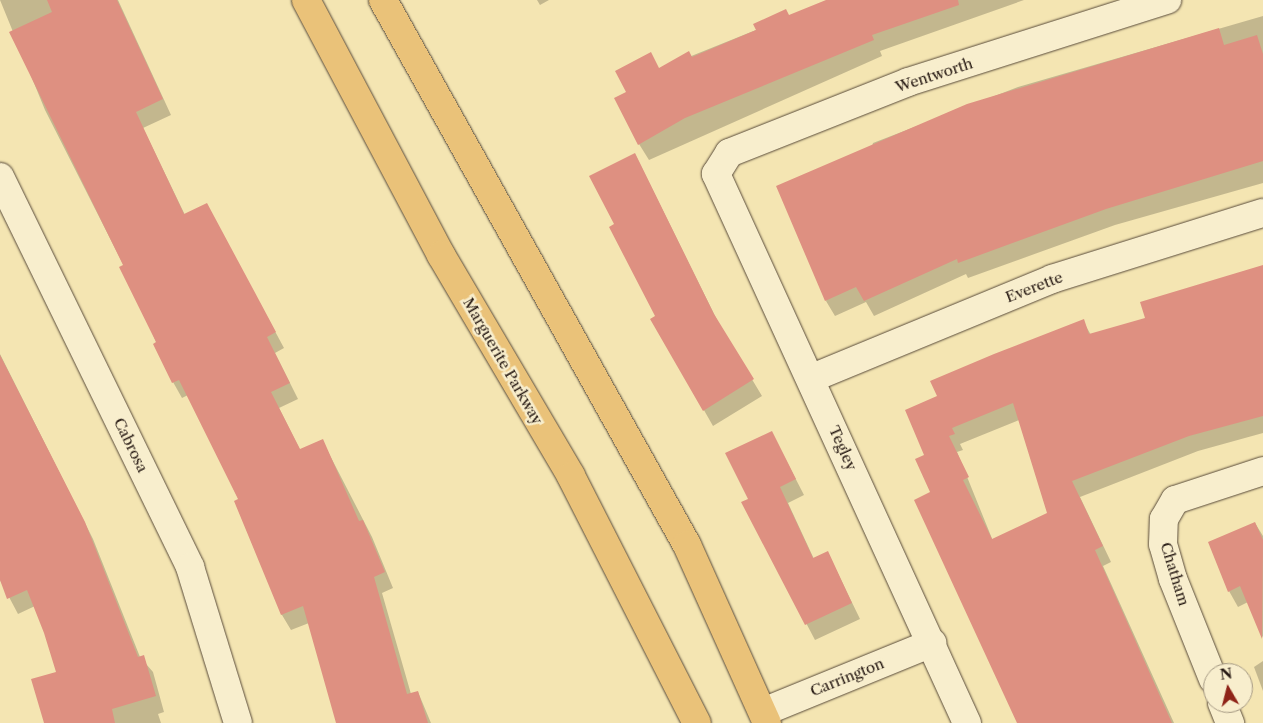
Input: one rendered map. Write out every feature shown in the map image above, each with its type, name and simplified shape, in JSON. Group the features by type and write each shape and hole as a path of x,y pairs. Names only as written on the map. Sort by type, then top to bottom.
{"main road":[{"name":"Marguerite Parkway","path":"306,0 441,255 603,537 697,723"},
{"path":"383,0 687,545 765,718"}],"street":[{"name":"Wentworth","path":"716,174 729,153 908,82 1167,0"},
{"name":"Tegley","path":"716,174 812,378 967,723"},
{"name":"Cabrosa","path":"0,177 190,567 238,723"},
{"name":"Everette","path":"812,378 1052,279 1263,213"},
{"name":"Chatham","path":"1207,663 1173,579 1163,544 1164,519 1175,500 1263,471"},
{"name":"Carrington","path":"765,718 932,643"}],"building":[{"path":"47,0 117,0 163,99 136,112 184,214 207,203 276,332 267,337 290,383 271,392 300,449 323,439 359,521 363,520 385,572 374,577 407,694 418,691 428,723 336,723 303,606 281,615 234,501 238,499 179,380 172,383 153,344 156,342 119,267 123,265 9,32 52,12"},
{"path":"826,0 958,0 959,5 872,35 874,40 685,118 638,145 614,98 626,92 615,71 651,52 659,68 689,51 692,57 756,30 753,24 786,9 789,15"},
{"path":"1219,28 1224,45 1257,35 1263,54 1263,161 1106,209 958,263 957,259 864,301 856,287 825,301 776,186 967,104"},
{"path":"635,153 714,314 754,379 703,411 650,319 655,316 609,227 614,224 589,176"},
{"path":"1263,265 1263,416 1189,436 1072,481 1103,546 1095,550 1172,723 1017,723 914,500 930,492 915,459 924,455 905,410 937,396 930,381 1084,319 1089,334 1145,318 1140,302","holes":["1013,403 1047,513 992,539 963,480 969,477 949,436 955,434 952,428"]},
{"path":"0,355 85,522 138,657 144,655 156,696 112,709 115,723 44,723 31,679 56,672 44,633 27,590 7,599 0,580"},
{"path":"772,431 796,479 780,487 813,558 828,551 852,603 805,625 741,502 748,499 725,453"},
{"path":"1255,522 1263,540 1262,639 1240,586 1228,592 1208,542"}]}
